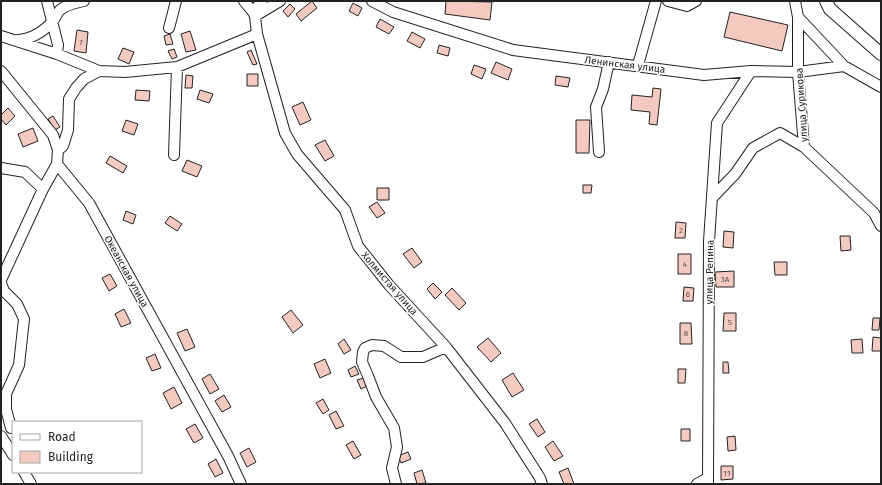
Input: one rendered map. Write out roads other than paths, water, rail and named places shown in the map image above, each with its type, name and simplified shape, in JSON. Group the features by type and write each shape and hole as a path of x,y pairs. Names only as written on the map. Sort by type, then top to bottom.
{"main road":[{"path":"826,1 830,8 881,54"}],"street":[{"path":"47,1 58,45 57,54"},
{"path":"16,40 26,40 37,35 53,21 59,11 69,4 84,1"},
{"path":"169,28 176,1"},
{"path":"244,1 254,14"},
{"path":"254,14 262,1"},
{"path":"254,14 280,1"},
{"name":"Ленинская улица","path":"372,1 393,12 513,50 704,74 751,71 798,72 844,66"},
{"path":"638,66 656,1"},
{"path":"668,1 687,6 696,1"},
{"name":"улица Сурикова","path":"795,1 798,17 798,72 804,147 874,214 881,226"},
{"name":"Холмистая улица","path":"254,14 257,34 285,133 297,154 345,210 358,246 389,285 446,347 506,423 540,478 542,484"},
{"path":"798,17 844,66 881,87"},
{"path":"1,36 57,54 99,71 125,72 177,67 257,34"},
{"path":"599,152 596,107 609,62"},
{"path":"174,155 177,67"},
{"path":"1,70 53,135 58,150 57,164 43,188 1,282 4,291 17,304 24,319 19,365 6,394 6,409 11,428"},
{"path":"58,150 63,146 68,130 69,99 84,79 99,71"},
{"name":"улица Репина","path":"708,481 709,249 717,123 751,71"},
{"path":"712,198 735,174 753,148 780,133 804,147"},
{"name":"Океанская улица","path":"57,164 90,203 241,484"},
{"path":"1,168 24,172 43,188"},
{"path":"396,484 392,468 396,447 394,428 376,397 362,362 363,352 365,348 372,345 384,346 401,357 423,357 446,347"},
{"path":"1,436 12,453"},
{"path":"25,473 31,484"},
{"path":"697,484 708,481"}]}
